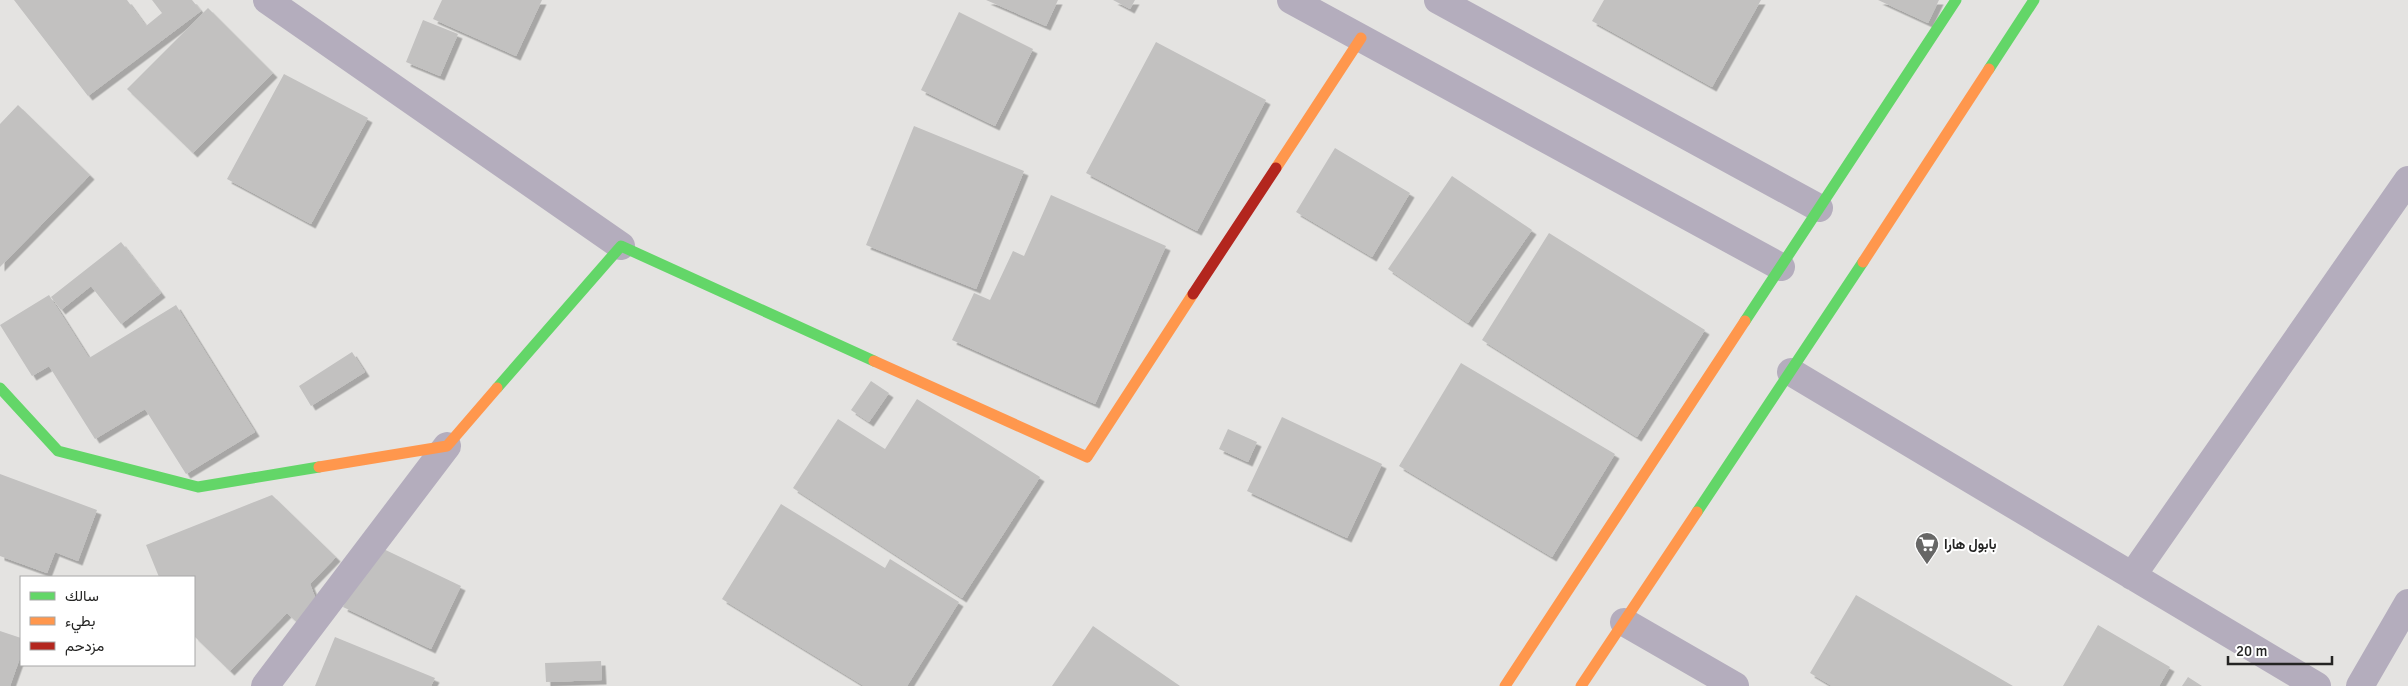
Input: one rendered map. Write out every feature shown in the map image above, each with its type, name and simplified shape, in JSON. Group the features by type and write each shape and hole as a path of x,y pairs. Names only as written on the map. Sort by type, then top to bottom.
{"street":[{"path":"267,0 621,246 1087,457 1361,38"},
{"path":"1291,0 1781,267"},
{"path":"1438,0 1819,208"},
{"path":"1505,686 1956,0"},
{"path":"1582,686 1791,372 2034,0"},
{"path":"2132,576 2408,180"},
{"path":"265,686 447,446 621,246"},
{"path":"1791,372 2317,686"},
{"path":"0,388 58,452 198,487 447,446"},
{"path":"2360,686 2408,603"},
{"path":"1624,622 1735,686"}],"building":[{"path":"14,0 127,0 146,26 162,13 152,0 192,0 201,11 88,96"},
{"path":"442,0 542,0 516,56 433,19"},
{"path":"986,0 1058,0 1046,26"},
{"path":"1113,0 1135,0 1130,9"},
{"path":"1604,0 1761,0 1712,87 1592,21"},
{"path":"1878,0 1939,0 1928,23"},
{"path":"208,8 273,73 193,153 127,89"},
{"path":"959,12 1033,49 995,126 921,90"},
{"path":"423,20 458,34 440,76 406,62"},
{"path":"1156,42 1266,100 1197,231 1086,173"},
{"path":"284,74 368,118 311,224 227,179"},
{"path":"18,105 90,175 0,267 0,124"},
{"path":"914,126 1024,171 976,289 866,245"},
{"path":"1335,148 1410,193 1372,257 1296,212"},
{"path":"1452,176 1532,230 1468,323 1388,269"},
{"path":"1051,195 1166,246 1095,404 952,340 974,293 990,300 1013,251 1024,256"},
{"path":"1549,233 1705,330 1637,437 1482,340"},
{"path":"121,242 161,293 121,324 91,286 61,310 51,297"},
{"path":"49,295 89,358 176,305 255,432 186,474 145,409 95,439 49,366 32,376 0,325"},
{"path":"352,352 365,372 311,406 299,386"},
{"path":"1461,363 1615,454 1552,557 1399,466"},
{"path":"871,381 889,393 869,422 851,410"},
{"path":"917,399 1040,477 962,598 793,488 838,419 885,449"},
{"path":"1282,417 1382,464 1347,538 1247,491"},
{"path":"1228,429 1257,442 1248,462 1219,449"},
{"path":"0,474 97,510 78,561 55,552 47,573 0,556"},
{"path":"272,495 336,557 310,584 318,605 299,624 287,613 230,671 195,637 195,576 159,576 146,545"},
{"path":"781,504 885,568 890,559 959,602 907,686 864,686 722,599"},
{"path":"373,544 461,586 431,649 343,607"},
{"path":"1856,595 2013,686 1832,686 1810,673"},
{"path":"2098,625 2170,667 2159,686 2063,686"},
{"path":"1093,626 1180,686 1052,686"},
{"path":"0,631 20,638 20,658 10,686 0,686"},
{"path":"335,637 435,678 431,686 315,686"},
{"path":"601,661 602,680 546,682 545,663"},
{"path":"2188,677 2202,686 2182,686"}],"traffic: fast":[{"path":"1745,321 1956,0"},
{"path":"1989,69 2034,0"},
{"path":"497,388 621,246 874,361"},
{"path":"1697,512 1863,262"},
{"path":"0,388 58,451 198,487 319,467"}],"traffic: slow":[{"path":"1276,168 1361,38"},
{"path":"1863,262 1989,69"},
{"path":"874,361 1087,457 1193,294"},
{"path":"1505,686 1745,321"},
{"path":"319,467 447,446 497,388"},
{"path":"1581,686 1697,512"}],"traffic: jam":[{"path":"1193,294 1276,168"}],"place":[{"name":"بابول هارا","path":"1927,565"}]}
